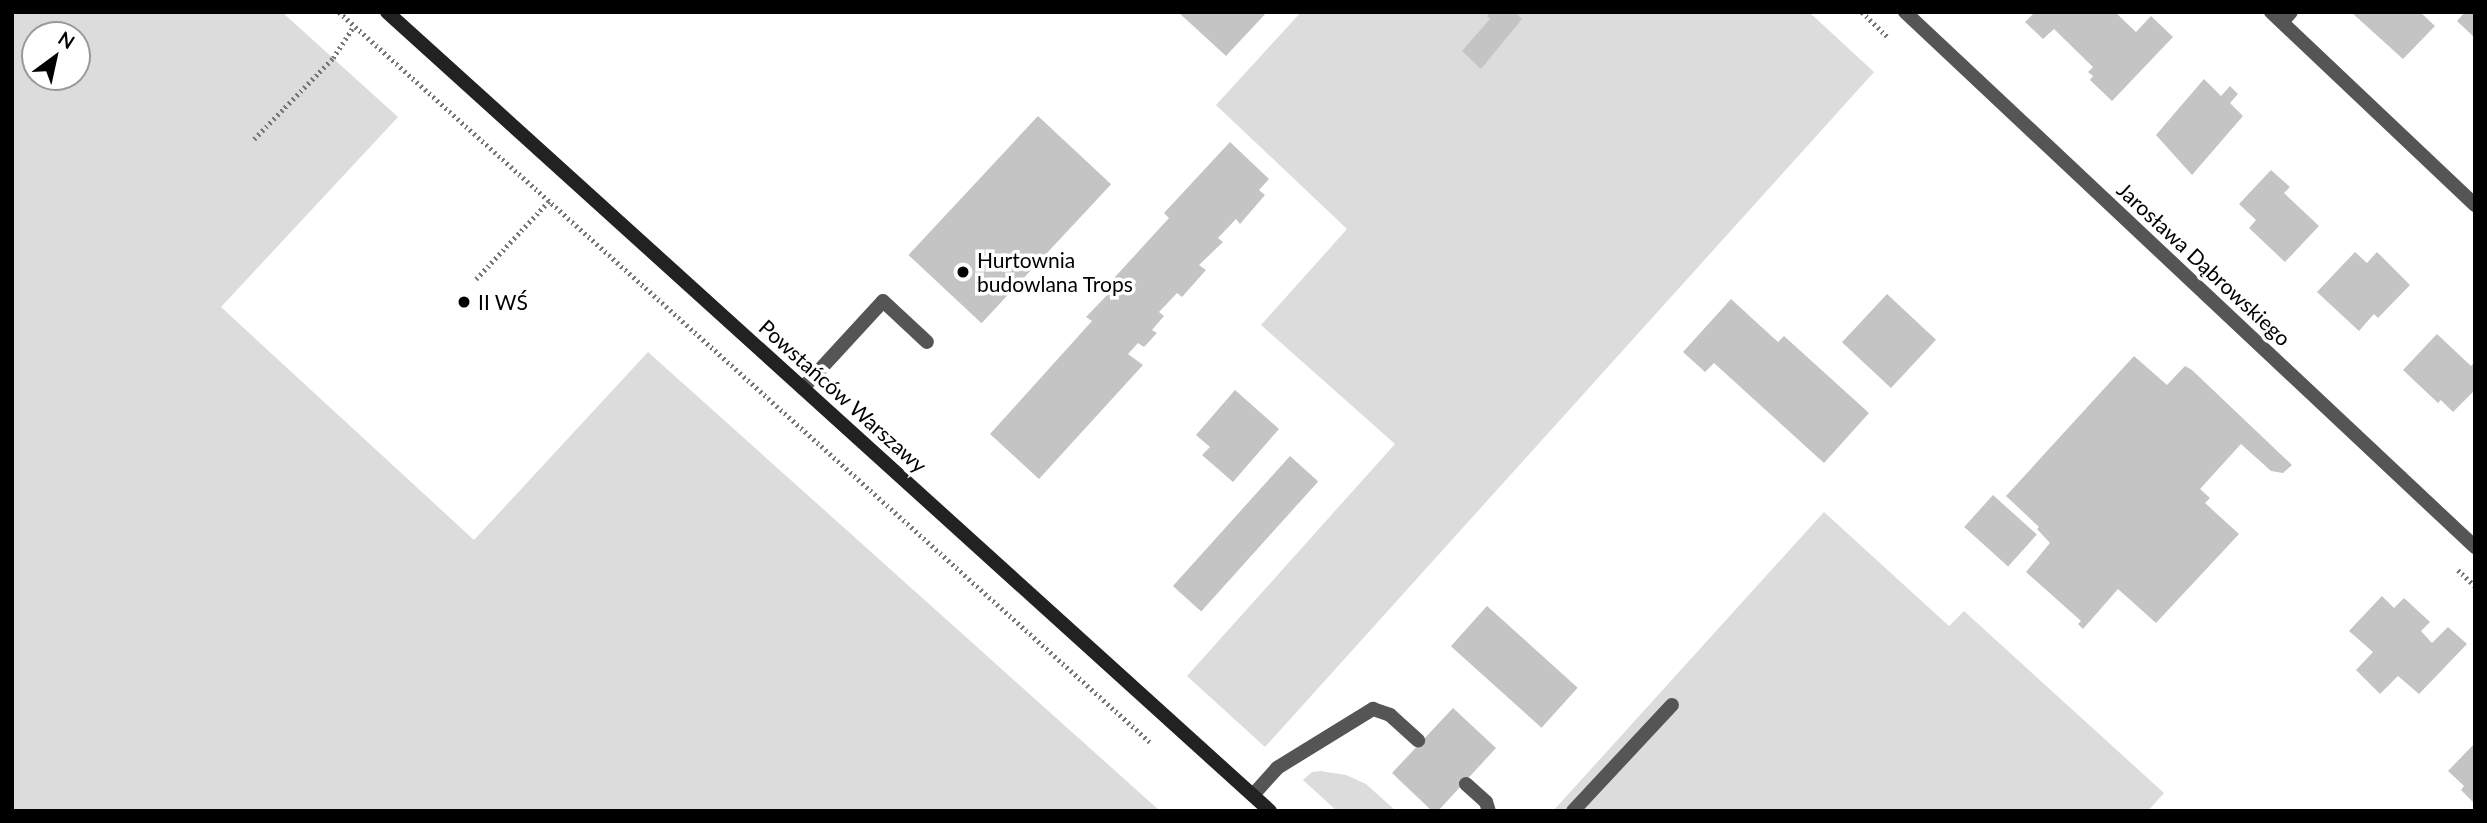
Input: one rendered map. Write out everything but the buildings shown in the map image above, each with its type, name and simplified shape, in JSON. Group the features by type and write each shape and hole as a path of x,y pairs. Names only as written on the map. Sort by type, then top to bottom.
{"main road":[{"name":"Powstańców Warszawy","path":"387,12 1270,811"}],"street":[{"name":"Jarosława Dąbrowskiego","path":"1905,12 2475,547"},
{"path":"2281,16 2475,205"},
{"path":"803,388 883,301 928,342"},
{"path":"1573,811 1672,705"},
{"path":"1253,795 1277,768 1373,709 1390,715 1418,740"},
{"path":"1466,784 1486,802 1489,811"}],"path":[{"path":"339,12 1154,746"},
{"path":"254,139 333,58 354,26"},
{"path":"476,279 549,201"}],"shaded area":[{"path":"12,12 282,12 398,117 221,307 474,540 648,352 1160,811 12,811"},
{"path":"1301,12 1809,12 1874,72 1265,747 1187,676 1395,444 1261,325 1347,229 1216,105"},
{"path":"1824,512 1949,626 1964,611 2164,793 2148,811 1553,811"},
{"path":"1312,772 1346,775 1366,784 1396,811 1337,811 1303,780"}],"place":[{"name":"Hurtownia budowlana Trops","path":"963,272"},
{"name":"II WŚ","path":"464,302"}]}
